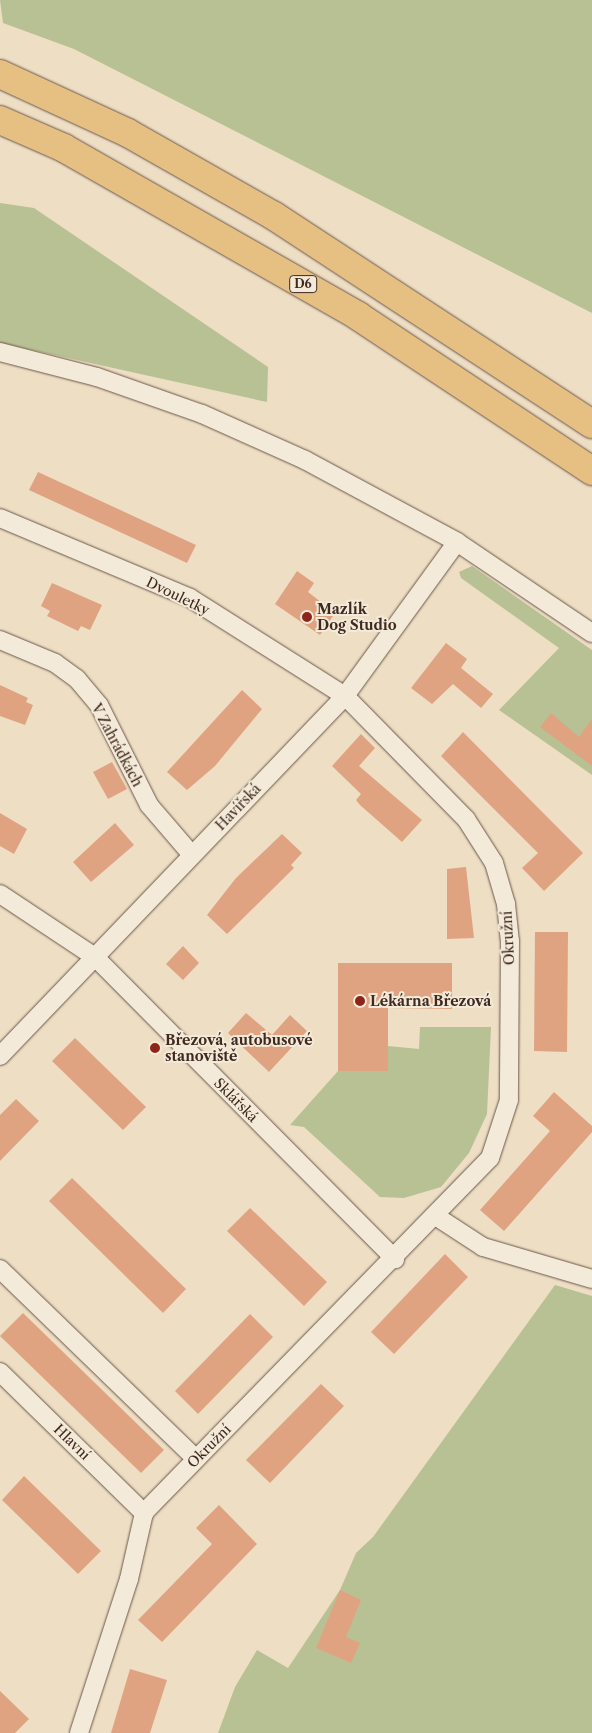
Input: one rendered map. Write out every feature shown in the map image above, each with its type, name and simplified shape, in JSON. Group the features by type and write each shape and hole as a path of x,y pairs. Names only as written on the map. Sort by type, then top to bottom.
{"highway":[{"path":"0,74 128,133 274,216 592,424"},
{"name":"D6","path":"0,120 64,148 358,316 592,471"}],"street":[{"path":"0,352 97,377 202,414 305,460 457,542 592,633"},
{"name":"Dvouletky","path":"0,518 190,598 345,696"},
{"name":"Havířská","path":"0,1056 345,696 457,542"},
{"name":"V Zahrádkách","path":"0,640 55,663 77,679 99,705 149,805 192,855"},
{"name":"Okružní","path":"144,1513 437,1217 490,1158 505,1118 510,1023 506,904 494,863 466,819 345,696"},
{"name":"Sklářská","path":"0,894 95,957 395,1258"},
{"path":"437,1217 483,1247 592,1279"},
{"path":"0,1269 196,1459"},
{"name":"Hlavní","path":"0,1372 144,1513"},
{"path":"79,1733 129,1580 144,1513"}],"green space":[{"path":"0,0 592,0 592,313 74,49 3,23"},
{"path":"0,203 34,208 268,367 267,402 0,343"},
{"path":"472,566 592,650 592,775 499,710 559,648 461,578 459,572"},
{"path":"420,1027 491,1027 487,1114 469,1153 441,1187 404,1198 380,1197 304,1127 290,1125 338,1071 388,1071 388,1046 419,1049"},
{"path":"555,1285 592,1296 592,1733 218,1733 235,1687 257,1650 288,1668 340,1590 356,1553 373,1537"}],"building":[{"path":"38,472 196,545 187,563 29,490"},
{"path":"297,571 314,583 308,592 335,613 320,635 275,604"},
{"path":"52,583 102,605 90,630 81,626 78,631 47,616 50,611 41,606"},
{"path":"446,643 467,659 461,668 493,694 481,708 453,684 432,704 411,688"},
{"path":"0,685 28,698 26,702 33,705 25,725 0,716"},
{"path":"242,690 262,709 215,766 187,790 167,772"},
{"path":"551,713 579,737 592,719 592,766 540,727"},
{"path":"463,732 583,853 544,891 522,868 538,853 441,756"},
{"path":"361,734 375,748 359,766 422,820 402,842 360,805 356,800 361,794 332,766"},
{"path":"112,762 127,789 108,799 93,772"},
{"path":"0,813 27,829 14,854 0,846"},
{"path":"115,823 134,845 91,882 73,862"},
{"path":"282,834 302,853 291,865 294,868 227,934 207,915 236,878"},
{"path":"466,867 474,938 447,939 447,869"},
{"path":"535,932 568,932 567,1052 534,1051"},
{"path":"183,946 199,963 183,980 166,964"},
{"path":"338,963 452,963 452,1009 388,1008 388,1071 338,1071"},
{"path":"246,1013 272,1035 290,1015 307,1031 269,1072 228,1033"},
{"path":"75,1038 146,1107 123,1130 52,1061"},
{"path":"554,1092 592,1126 592,1132 504,1231 480,1210 550,1131 533,1116"},
{"path":"16,1099 39,1121 0,1161 0,1115"},
{"path":"72,1178 186,1289 163,1313 49,1201"},
{"path":"250,1208 327,1282 304,1306 227,1231"},
{"path":"445,1254 468,1277 394,1354 371,1332"},
{"path":"23,1313 164,1450 141,1473 0,1336"},
{"path":"250,1314 273,1337 198,1414 175,1391"},
{"path":"321,1384 344,1406 270,1483 246,1460"},
{"path":"24,1476 101,1551 78,1574 2,1500"},
{"path":"219,1505 257,1544 162,1642 138,1620 212,1544 196,1528"},
{"path":"340,1590 361,1600 346,1637 360,1643 351,1663 316,1648"},
{"path":"130,1669 167,1680 150,1733 111,1733"},
{"path":"0,1691 29,1719 15,1733 0,1733"}],"place":[{"name":"Mazlík Dog Studio","path":"307,617"},
{"name":"Lékárna Březová","path":"360,1001"},
{"name":"Březová, autobusové stanoviště","path":"155,1048"}]}
